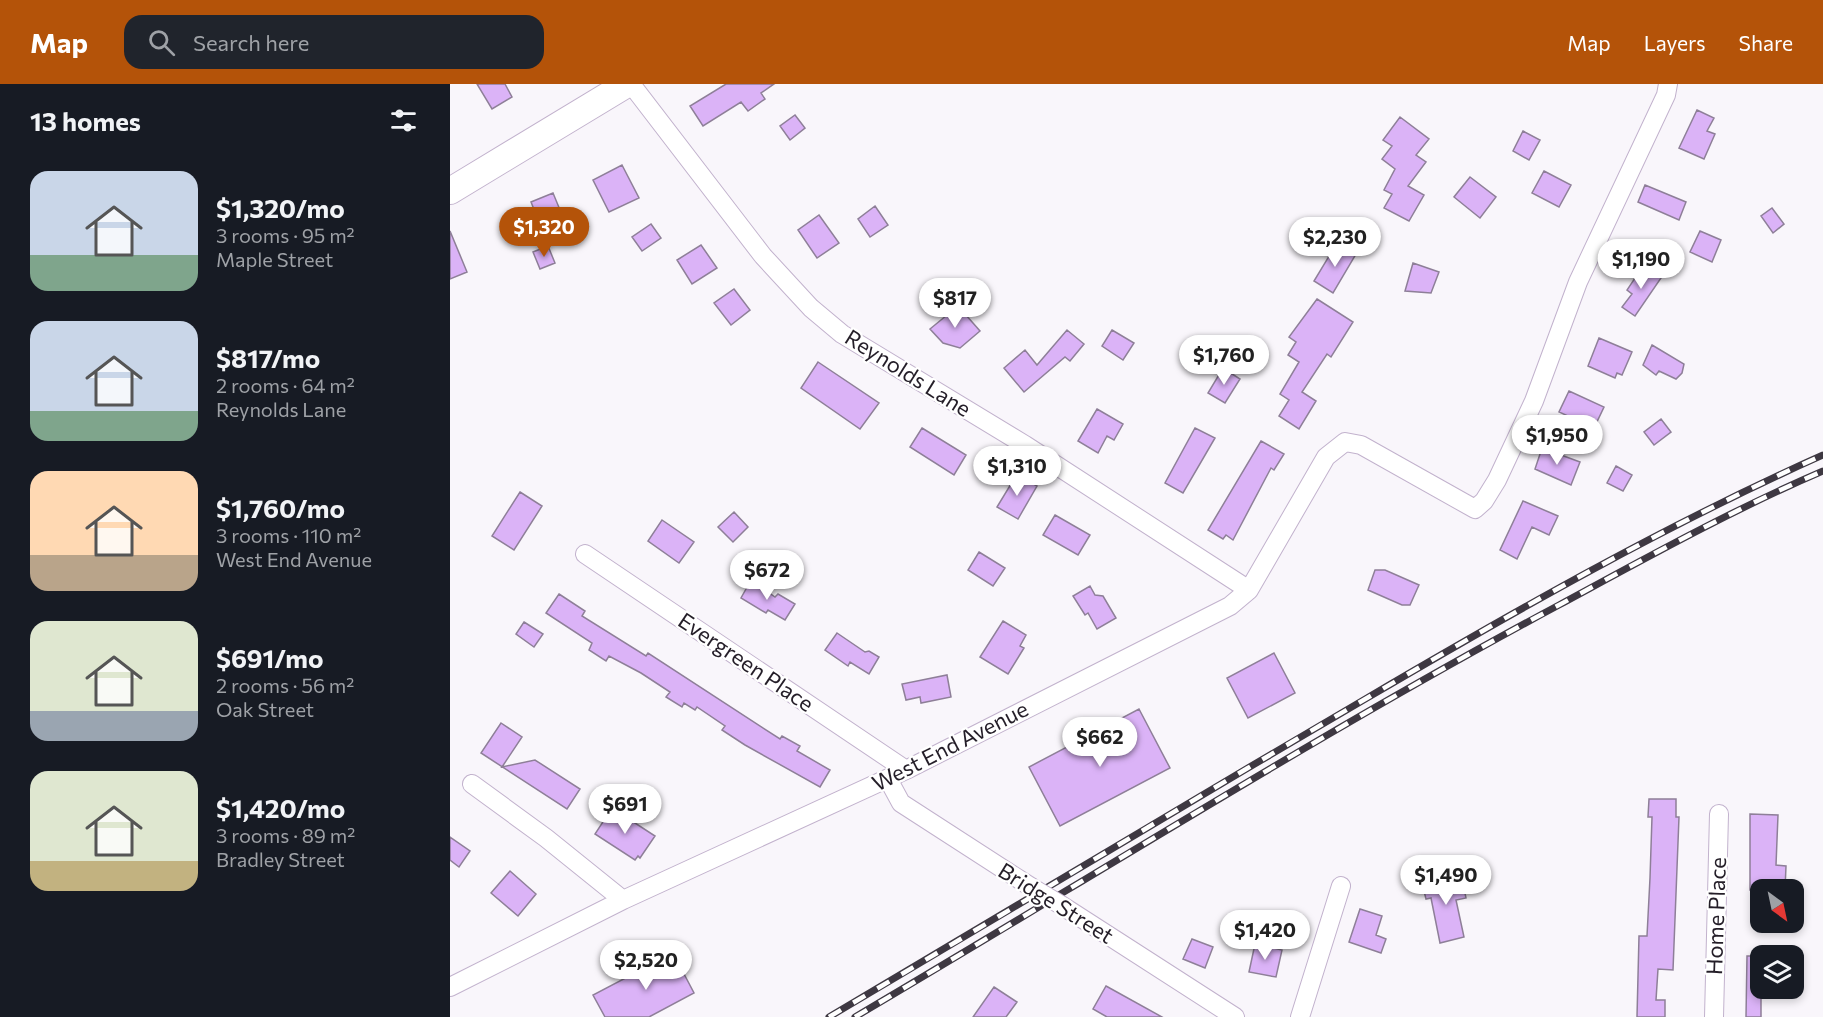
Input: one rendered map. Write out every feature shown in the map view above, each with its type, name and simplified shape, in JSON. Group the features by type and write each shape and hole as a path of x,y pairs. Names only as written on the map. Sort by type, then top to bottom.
{"street":[{"name":"West End Avenue","path":"450,987 623,900 888,779 1230,606 1250,590 1326,457 1346,442 1361,445 1475,509 1484,501 1497,480 1534,401 1578,282 1666,95 1668,84"},
{"path":"450,191 623,85"},
{"name":"Reynolds Lane","path":"623,85 763,256 819,314 842,334 1062,468 1250,590"},
{"name":"Evergreen Place","path":"585,554 906,770"},
{"name":"Bridge Street","path":"888,779 901,802 1235,1017"},
{"path":"472,784 546,838 623,900"},
{"name":"Home Place","path":"1714,1017 1719,814"},
{"path":"1300,1017 1341,886"}],"building":[{"path":"477,84 505,84 512,97 492,109"},
{"path":"726,84 774,84 761,93 765,99 748,111 741,102 703,126 690,106"},
{"path":"1697,110 1714,118 1707,131 1715,134 1704,159 1679,148"},
{"path":"795,115 805,128 790,140 780,126"},
{"path":"1400,117 1429,139 1416,155 1426,162 1408,186 1424,195 1409,221 1384,208 1392,194 1384,190 1395,169 1382,159 1392,146 1383,140"},
{"path":"1523,131 1540,140 1529,160 1513,151"},
{"path":"622,165 639,198 609,212 593,180"},
{"path":"1544,171 1571,185 1559,207 1532,193"},
{"path":"1470,177 1496,197 1480,218 1454,197"},
{"path":"1645,185 1686,202 1679,220 1638,202"},
{"path":"553,193 565,222 537,234 527,210 533,207 531,202"},
{"path":"875,206 888,225 870,237 858,219"},
{"path":"1772,208 1784,224 1773,233 1761,216"},
{"path":"819,215 839,243 817,258 798,230"},
{"path":"651,224 661,238 642,251 632,237"},
{"path":"450,231 467,272 450,279"},
{"path":"1700,231 1721,240 1712,262 1690,252"},
{"path":"1337,243 1356,254 1333,293 1314,281"},
{"path":"701,245 717,268 692,284 677,260"},
{"path":"548,246 555,263 540,269 533,252"},
{"path":"1413,263 1439,272 1431,293 1405,291"},
{"path":"1643,266 1661,278 1635,316 1622,307 1632,294 1627,290"},
{"path":"734,289 750,310 731,325 714,303"},
{"path":"1317,299 1353,322 1331,357 1327,354 1302,392 1316,401 1299,429 1279,416 1289,400 1280,394 1299,362 1288,355 1296,342 1289,337"},
{"path":"958,306 980,331 960,348 943,343 930,329"},
{"path":"1067,330 1084,344 1070,361 1065,357 1024,392 1004,368 1025,350 1037,365"},
{"path":"1112,330 1134,343 1123,360 1102,346"},
{"path":"1599,338 1632,352 1622,375 1617,373 1615,378 1588,366"},
{"path":"1652,345 1684,364 1682,373 1676,379 1659,371 1656,375 1643,365"},
{"path":"818,362 879,403 860,429 801,388"},
{"path":"1223,368 1240,379 1225,403 1208,393"},
{"path":"1569,391 1604,407 1594,428 1559,412"},
{"path":"1097,409 1123,424 1114,440 1107,436 1098,453 1078,441"},
{"path":"1661,419 1671,432 1654,445 1644,432"},
{"path":"922,428 966,455 954,475 910,447"},
{"path":"1195,428 1215,438 1183,493 1165,483"},
{"path":"1261,441 1284,454 1274,470 1271,468 1233,540 1226,535 1223,539 1208,530"},
{"path":"1542,448 1580,462 1571,485 1535,469"},
{"path":"1616,466 1632,475 1623,491 1607,483"},
{"path":"1017,474 1037,486 1018,519 997,507"},
{"path":"520,492 542,506 514,550 492,536"},
{"path":"1523,501 1558,516 1549,535 1532,527 1517,559 1500,550"},
{"path":"734,512 748,527 733,542 718,527"},
{"path":"1055,515 1090,535 1078,555 1043,535"},
{"path":"662,520 694,542 679,563 648,541"},
{"path":"979,552 1005,568 993,586 968,570"},
{"path":"1375,570 1385,570 1419,585 1410,605 1402,605 1368,590"},
{"path":"751,580 775,597 778,594 795,604 785,620 768,610 766,613 741,598"},
{"path":"1090,586 1095,595 1103,596 1116,618 1097,629 1088,613 1085,615 1073,596"},
{"path":"559,594 585,611 582,616 646,656 648,653 780,739 782,736 800,746 797,751 830,770 820,787 745,745 722,730 725,726 697,707 695,710 684,703 682,707 666,697 670,692 641,673 609,656 606,661 589,650 592,643 546,613"},
{"path":"1003,621 1026,635 1020,646 1024,648 1008,674 980,657"},
{"path":"524,622 543,634 534,647 516,634"},
{"path":"837,633 865,652 869,651 879,657 869,674 850,662 848,666 825,650"},
{"path":"1274,653 1295,693 1248,718 1227,678"},
{"path":"947,675 951,697 921,703 920,697 906,700 902,684"},
{"path":"1139,709 1170,768 1060,826 1029,767"},
{"path":"501,723 522,737 502,767 481,753"},
{"path":"535,760 580,789 567,809 502,767"},
{"path":"1649,799 1676,799 1676,817 1679,817 1673,970 1658,969 1656,1000 1665,1000 1665,1017 1637,1017 1639,936 1647,936 1652,817 1648,817"},
{"path":"612,808 655,836 640,858 638,856 635,860 595,834"},
{"path":"1750,814 1778,815 1776,865 1786,866 1785,879 1750,879"},
{"path":"450,837 470,851 459,867 450,860"},
{"path":"510,871 536,894 518,916 491,893"},
{"path":"1461,874 1466,898 1456,900 1464,937 1440,943 1431,898 1426,899 1422,883"},
{"path":"1360,909 1382,916 1376,935 1386,939 1381,953 1349,942"},
{"path":"1192,939 1213,947 1205,968 1183,959"},
{"path":"1255,944 1282,950 1276,977 1249,972"},
{"path":"673,953 694,993 649,1017 605,1017 593,995"},
{"path":"1747,956 1750,956 1750,999 1761,999 1761,1017 1746,1017"},
{"path":"1106,986 1162,1017 1107,1017 1093,1009"},
{"path":"994,987 1017,1002 1006,1017 973,1017"}],"railway":[{"path":"829,1017 1479,633 1706,510 1823,455"},
{"path":"855,1017 1381,704 1690,535 1823,471"}]}
